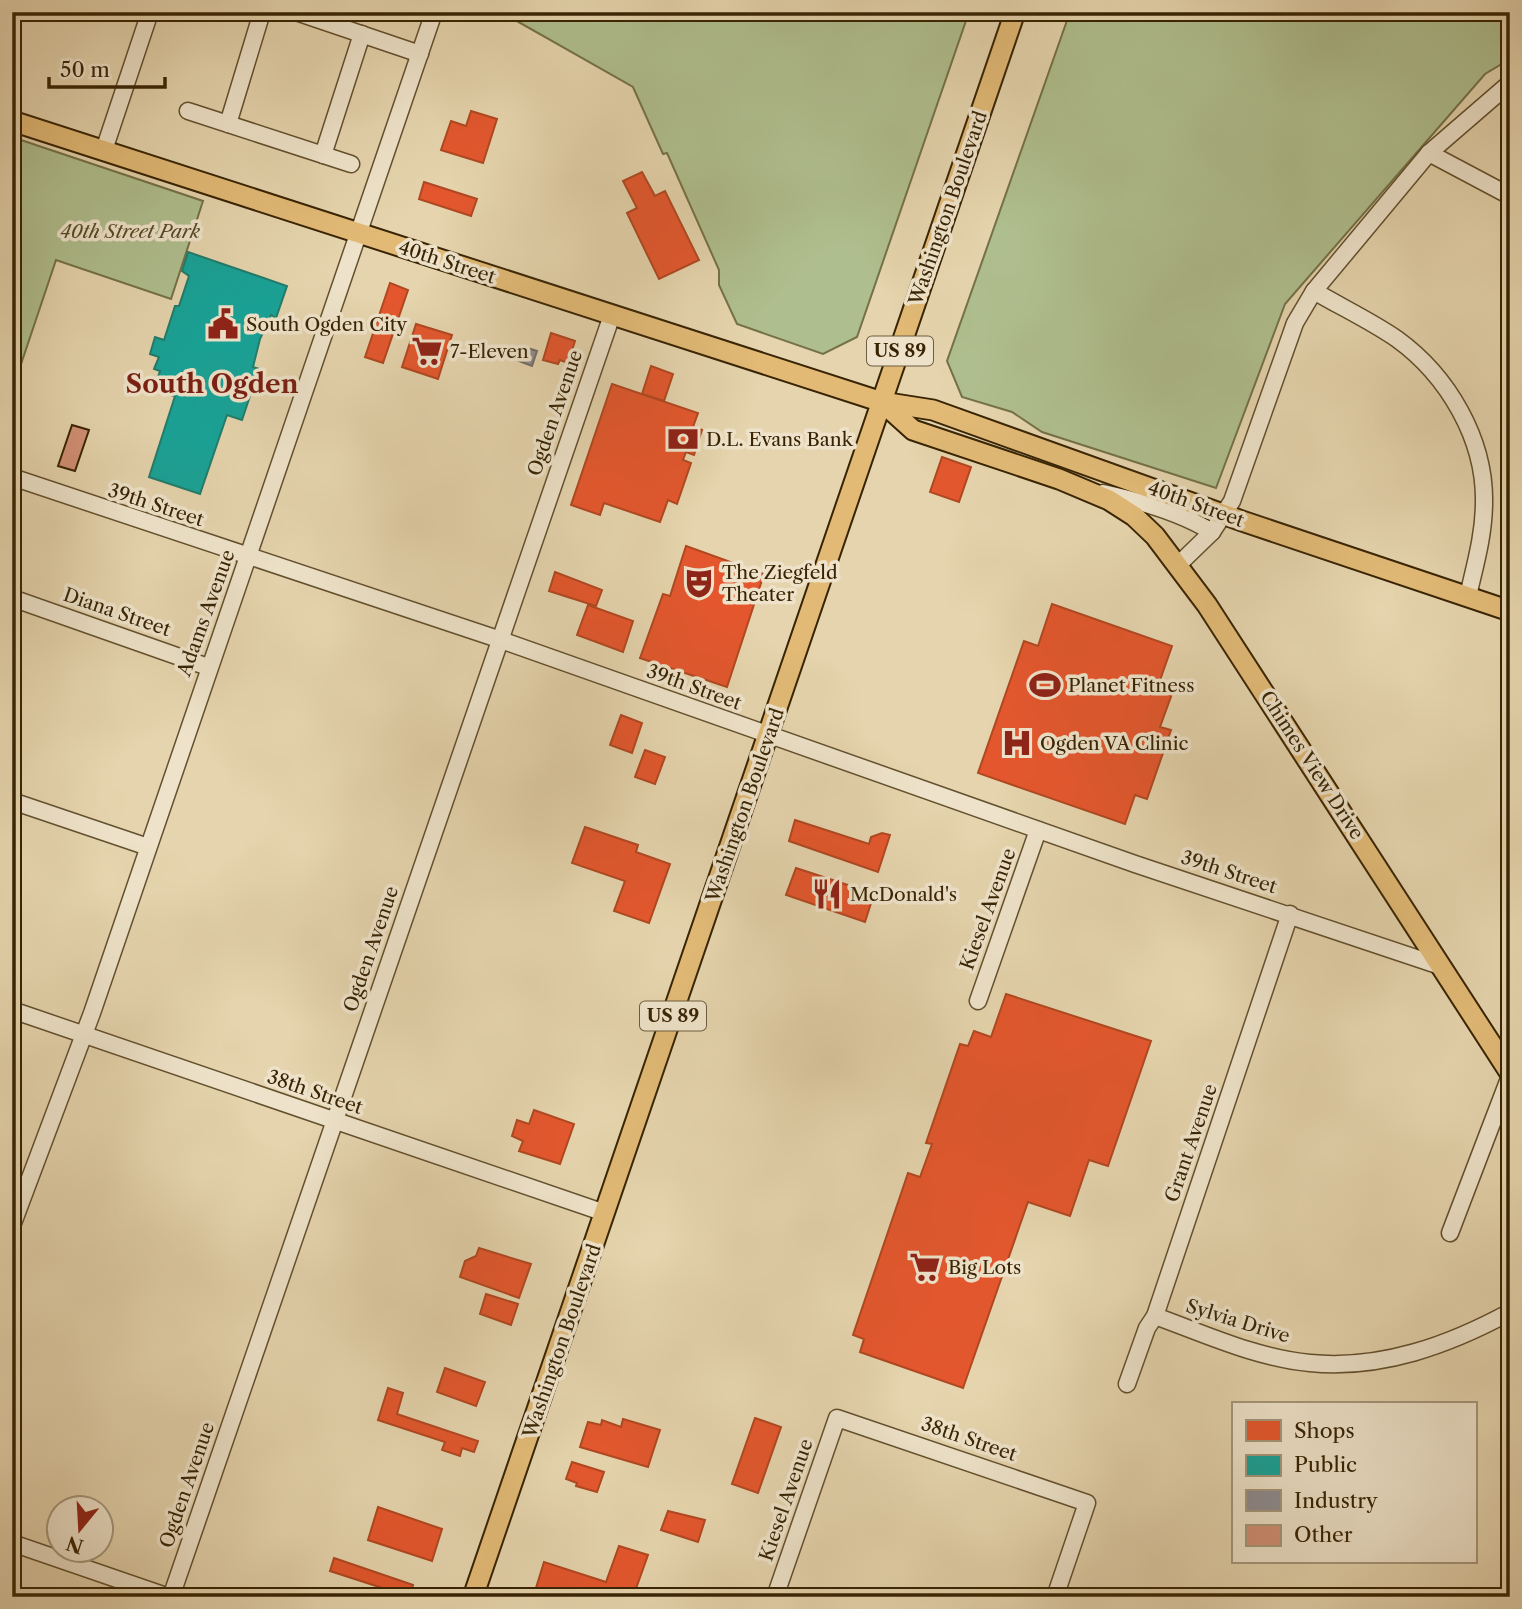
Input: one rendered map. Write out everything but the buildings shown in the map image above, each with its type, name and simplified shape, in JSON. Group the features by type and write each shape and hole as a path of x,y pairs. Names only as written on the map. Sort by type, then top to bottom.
{"main road":[{"name":"Washington Boulevard","path":"473,1597 1015,12"},
{"name":"40th Street","path":"12,121 882,402 933,410 1224,514 1510,611"},
{"name":"40th Street","path":"882,402 913,430 1082,488"},
{"name":"Chimes View Drive","path":"1082,488 1134,516 1179,564 1510,1074"}],"street":[{"path":"104,150 150,12"},
{"path":"228,124 262,12"},
{"path":"296,12 420,54"},
{"name":"Adams Avenue","path":"12,1226 84,1035 434,12"},
{"path":"323,155 362,34"},
{"path":"1179,564 1212,532 1224,514 1296,323 1314,291 1429,153 1510,83"},
{"path":"188,111 351,164"},
{"path":"1429,153 1510,196"},
{"path":"1314,291 1397,340 1432,371 1462,413 1478,455 1484,500 1482,538 1468,596"},
{"name":"Ogden Avenue","path":"170,1597 498,639 612,315"},
{"name":"39th Street","path":"12,477 498,639 1038,830 1440,966"},
{"name":"40th Street","path":"1082,488 1130,499 1200,524 1212,532"},
{"name":"Diana Street","path":"12,598 208,667"},
{"path":"12,801 148,847"},
{"name":"Kiesel Avenue","path":"978,1001 1038,830"},
{"name":"Grant Avenue","path":"1127,1384 1147,1328 1156,1316 1290,914"},
{"name":"38th Street","path":"12,1010 605,1213"},
{"path":"1450,1233 1510,1074"},
{"name":"Sylvia Drive","path":"1156,1316 1253,1352 1310,1363 1367,1361 1418,1354 1469,1334 1510,1312"},
{"name":"38th Street","path":"837,1418 1087,1503 1055,1597"},
{"name":"Kiesel Avenue","path":"775,1597 837,1418"},
{"path":"12,1543 170,1597"}],"green space":[{"path":"501,12 969,12 857,337 823,354 737,324 719,285 719,270 667,153 663,154 633,87"},
{"path":"1070,12 1510,12 1510,59 1485,74 1285,304 1216,488 1042,432 1012,412 962,397 947,361"},
{"name":"40th Street Park","path":"12,137 203,201 171,299 56,260 12,391"}],"place":[{"name":"South Ogden City","path":"223,324"},
{"name":"7-Eleven","path":"427,351"},
{"name":"D.L. Evans Bank","path":"683,439"},
{"name":"The Ziegfeld Theater","path":"699,583"},
{"name":"Planet Fitness","path":"1045,685"},
{"name":"Ogden VA Clinic","path":"1017,743"},
{"name":"McDonald's","path":"827,894"},
{"name":"Big Lots","path":"925,1267"}],"district":[{"name":"South Ogden","path":"212,384"}]}
